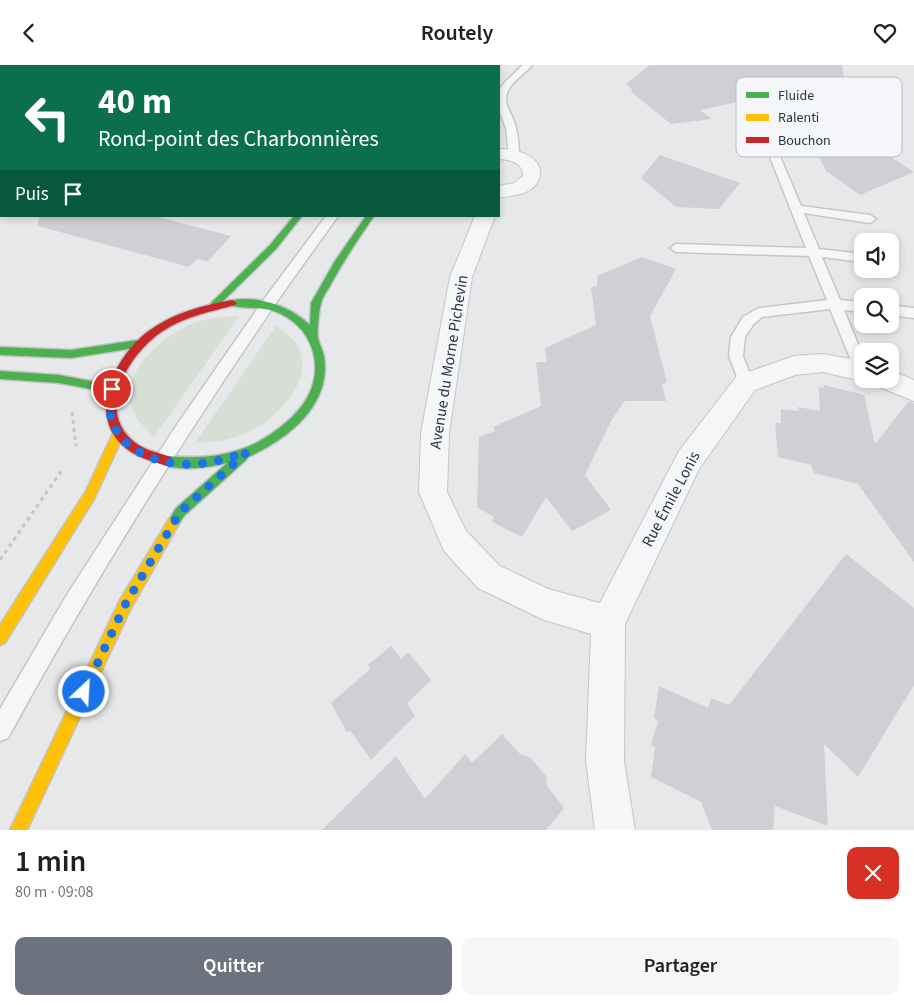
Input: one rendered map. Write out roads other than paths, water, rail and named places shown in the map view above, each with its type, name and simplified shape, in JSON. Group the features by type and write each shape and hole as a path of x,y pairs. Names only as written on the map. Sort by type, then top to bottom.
{"main road":[{"path":"214,305 273,247 297,217"},
{"path":"314,335 316,303 338,263 369,217"},
{"path":"250,303 267,305 286,311 302,321 314,335 323,357 319,383 306,409 281,433 247,452 220,461 192,464 161,461 146,456 130,446 118,433 110,412 112,389 121,365 138,344 187,313 214,305 250,303"},
{"path":"0,351 72,354 138,344"},
{"path":"0,375 59,379 112,389"},
{"path":"0,638 90,495 118,433"},
{"path":"18,830 125,605 180,512 247,452"}],"street":[{"path":"500,193 520,188 532,178 533,172 530,165 506,155"},
{"name":"Avenue du Morne Pichevin","path":"485,217 461,277 435,433 433,492 455,541 488,577 544,604 608,622"},
{"path":"746,383 794,365 823,363 854,370"},
{"name":"Rue Émile Lonis","path":"608,622 689,460 746,383"},
{"path":"899,385 914,391"},
{"path":"608,622 605,761 615,830"}],"lane":[{"path":"506,155 514,142 510,122 502,111 500,102 504,90 528,65"},
{"path":"775,157 834,305 854,343"},
{"path":"797,209 870,219"},
{"path":"0,730 41,654 161,461 267,305 331,217"},
{"path":"676,248 813,251 854,257"},
{"path":"746,383 736,356 738,337 748,321 759,313 834,305 854,306"},
{"path":"899,311 914,313"}]}
